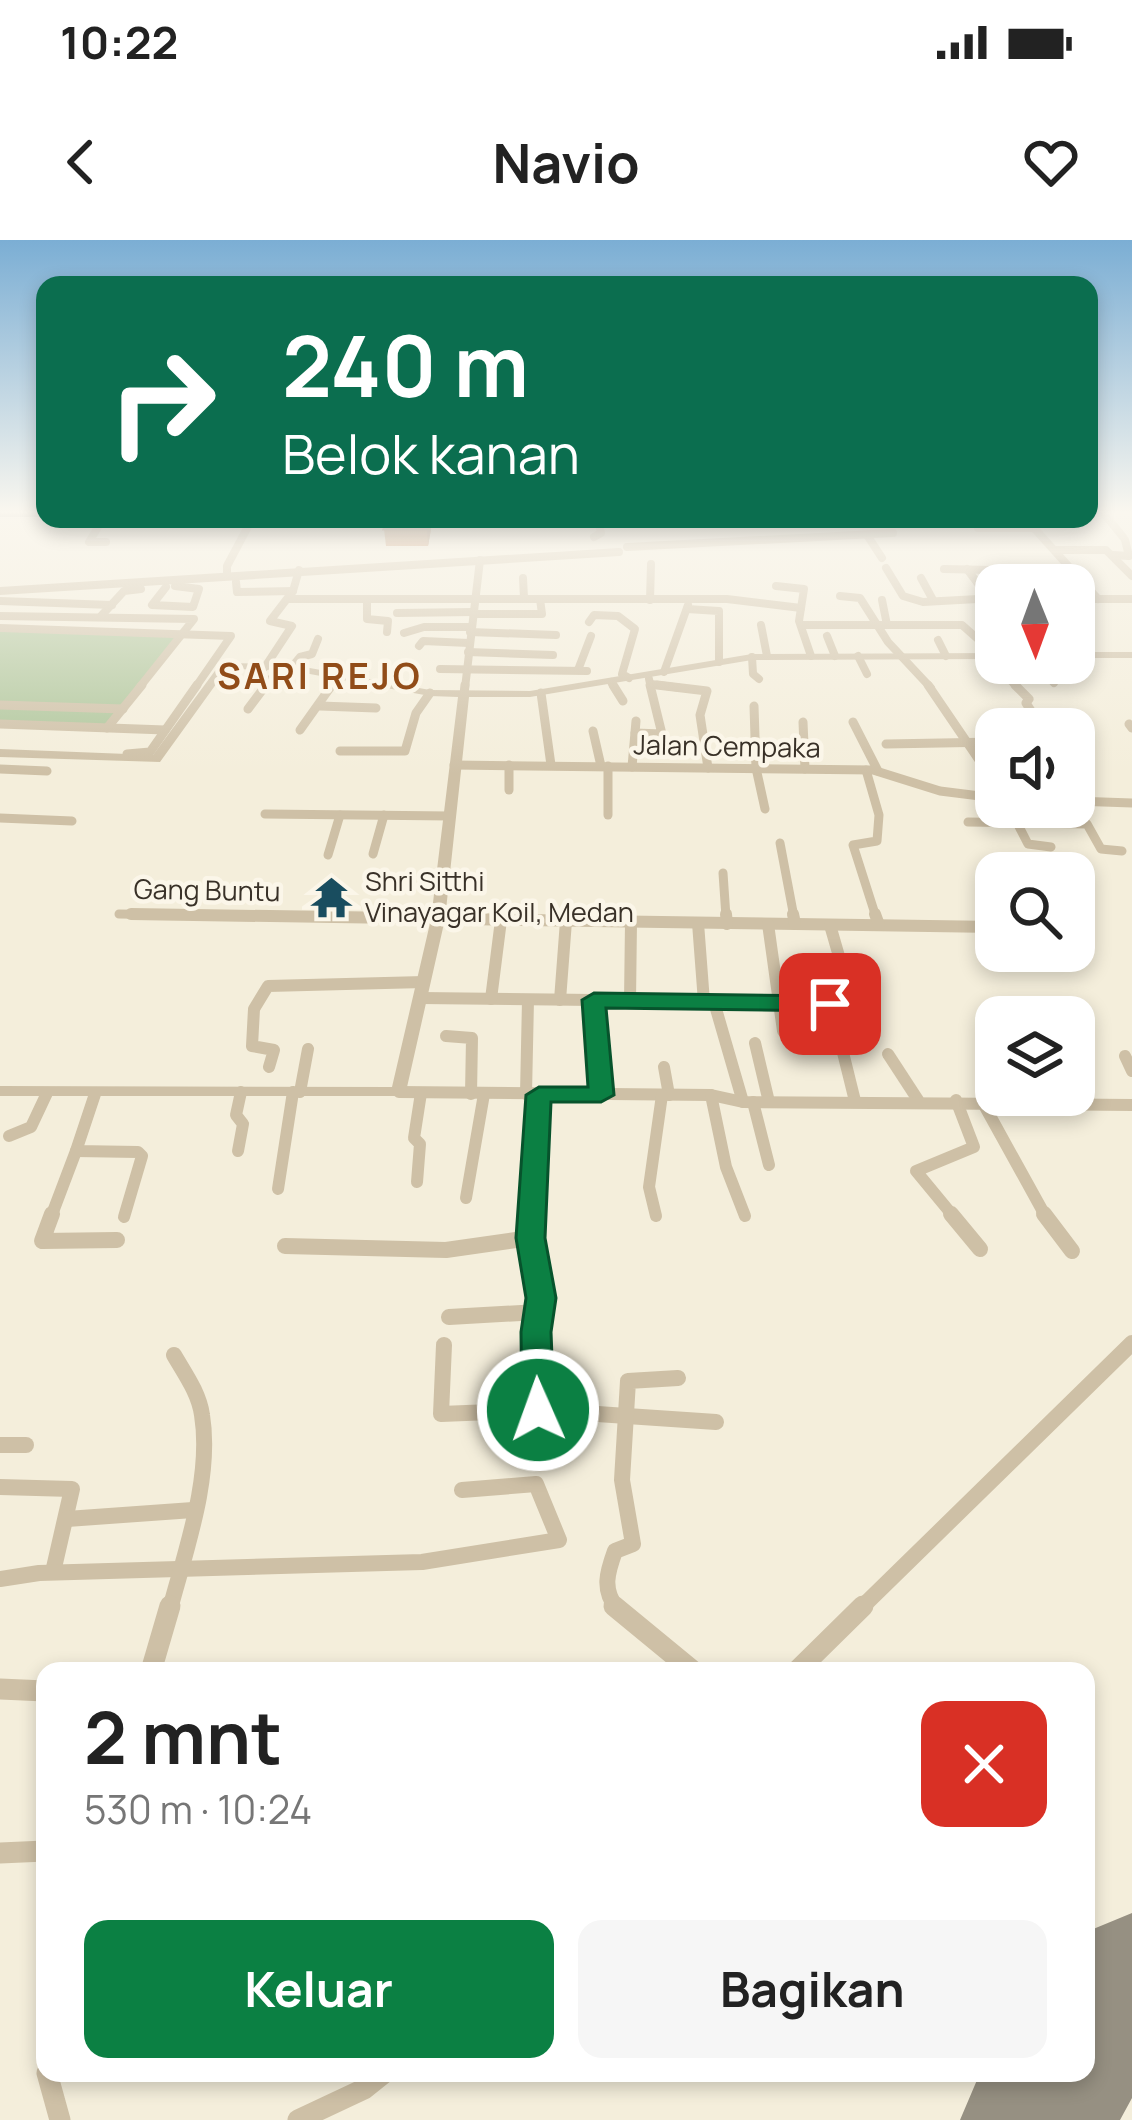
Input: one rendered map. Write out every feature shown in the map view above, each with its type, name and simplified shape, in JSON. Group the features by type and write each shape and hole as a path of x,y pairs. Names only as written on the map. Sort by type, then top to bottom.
{"street":[{"path":"101,616 117,599"},
{"path":"157,599 152,605 191,607"},
{"path":"191,607 195,599"},
{"path":"265,667 292,626 270,621 288,599"},
{"path":"357,599 377,599"},
{"path":"362,599 367,619 388,621 387,632"},
{"path":"399,1092 438,919 476,599"},
{"path":"398,613 541,614 540,599"},
{"path":"621,599 727,599 801,608"},
{"path":"802,599 811,656"},
{"path":"860,599 872,625 942,701 975,751"},
{"path":"916,599 927,601"},
{"path":"1097,599 1130,602"},
{"path":"1097,599 1106,613"},
{"path":"883,600 887,625"},
{"path":"927,625 914,604 975,600"},
{"path":"3,608 49,603 112,605"},
{"path":"34,614 49,603"},
{"path":"71,615 85,604"},
{"path":"107,728 197,616 191,607"},
{"path":"664,672 687,607 719,611 719,662"},
{"path":"3,608 34,614 194,620"},
{"path":"589,622 594,615 618,616 635,629 622,674 628,678"},
{"path":"127,632 141,618"},
{"path":"761,625 782,671"},
{"path":"803,625 965,626 975,636"},
{"path":"404,633 424,627 556,635"},
{"path":"0,628 232,637 146,754 0,751"},
{"path":"440,669 582,671 591,636"},
{"path":"827,636 835,656"},
{"path":"248,709 286,668 312,654 318,639"},
{"path":"938,640 946,656"},
{"path":"419,646 423,641 553,655"},
{"path":"650,680 664,672 752,657 975,655"},
{"path":"1095,656 1132,655"},
{"path":"858,656 867,674"},
{"path":"752,657 753,674 759,679"},
{"path":"0,751 156,759 219,668 265,667 430,693 541,693 628,678 707,691 700,715 708,768"},
{"path":"300,730 338,677"},
{"path":"513,694 515,679"},
{"path":"635,734 662,734 650,680"},
{"path":"611,682 623,701"},
{"path":"1017,684 1029,699 1030,708"},
{"path":"340,752 405,751 416,713 430,693"},
{"path":"541,693 550,765"},
{"path":"0,705 123,709"},
{"path":"320,706 376,708"},
{"path":"754,706 756,768 765,809"},
{"path":"632,767 636,721"},
{"path":"803,722 805,769"},
{"path":"853,722 872,770 879,814 878,842 853,845 879,926"},
{"path":"0,724 165,730"},
{"path":"592,731 601,750 608,815"},
{"path":"886,744 975,741"},
{"path":"38,781 59,756"},
{"name":"Jalan Cempaka","path":"454,765 872,770 940,791 975,795"},
{"path":"509,765 509,790"},
{"path":"0,769 47,772"},
{"path":"1095,803 1131,806"},
{"path":"266,814 450,816"},
{"path":"328,855 340,814"},
{"path":"373,854 384,815"},
{"path":"0,818 72,821"},
{"path":"968,822 975,822"},
{"path":"1021,828 1028,844 1051,847"},
{"path":"1068,828 1076,840"},
{"path":"1089,828 1101,849 1122,851"},
{"path":"780,843 795,924"},
{"path":"723,873 727,924"},
{"name":"Gang Buntu","path":"119,914 975,927"},
{"path":"491,999 501,920"},
{"path":"560,1000 566,921"},
{"path":"630,1001 631,922"},
{"path":"698,923 709,1002 728,1042 731,1072 748,1102 769,1166"},
{"path":"768,924 783,1031"},
{"path":"269,1067 274,1050 253,1046 254,1010 268,986 423,990 491,999 850,1002 830,925"},
{"path":"528,1000 530,1238 541,1289 538,1410"},
{"path":"594,1000 601,1095"},
{"path":"830,1004 856,1101"},
{"path":"446,1036 472,1038 477,1094 466,1198"},
{"path":"755,1043 769,1102"},
{"path":"278,1190 308,1049"},
{"path":"888,1054 918,1100"},
{"path":"1125,1056 1132,1071"},
{"path":"656,1216 649,1187 666,1095 664,1067"},
{"path":"0,1091 711,1095 748,1102 975,1102"},
{"path":"238,1151 243,1124 236,1115 241,1092"},
{"path":"9,1136 31,1127 47,1093"},
{"path":"417,1182 420,1144 414,1138 422,1093"},
{"path":"95,1094 42,1241 117,1240"},
{"path":"711,1095 726,1167 745,1216"},
{"path":"956,1100 974,1147 916,1171 980,1249"},
{"path":"1095,1105 1132,1105"},
{"path":"989,1116 1044,1214 1072,1250"},
{"path":"76,1151 142,1154 124,1218"},
{"path":"285,1246 446,1250 530,1238"},
{"path":"449,1317 539,1312"},
{"path":"806,1662 1132,1343"},
{"path":"444,1345 440,1414 538,1410 716,1422"},
{"path":"154,1662 193,1510 203,1421 198,1399 174,1355"},
{"path":"678,1378 631,1378 622,1490 633,1544 614,1554 607,1594 636,1627 681,1662"},
{"path":"0,1445 26,1445"},
{"path":"0,1579 53,1572 422,1562 560,1540 536,1484 462,1490"},
{"path":"0,1486 70,1488 73,1493 53,1572"},
{"path":"67,1519 193,1510"},
{"path":"0,1689 36,1691"},
{"path":"0,1852 36,1850"},
{"path":"49,2082 60,2120"},
{"path":"298,2120 373,2082"}],"green space":[{"path":"0,629 180,635 104,727 0,723"}],"runway":[{"path":"1095,2033 1132,1982"},
{"path":"1034,2120 1061,2082"}],"place":[{"name":"Shri Sitthi Vinayagar Koil, Medan","path":"331,898"}],"district":[{"name":"SARI REJO","path":"320,676"}],"route":[{"path":"538,1410 536,1332 541,1298 530,1238 539,1095 601,1095 594,1000 830,1004"}]}
